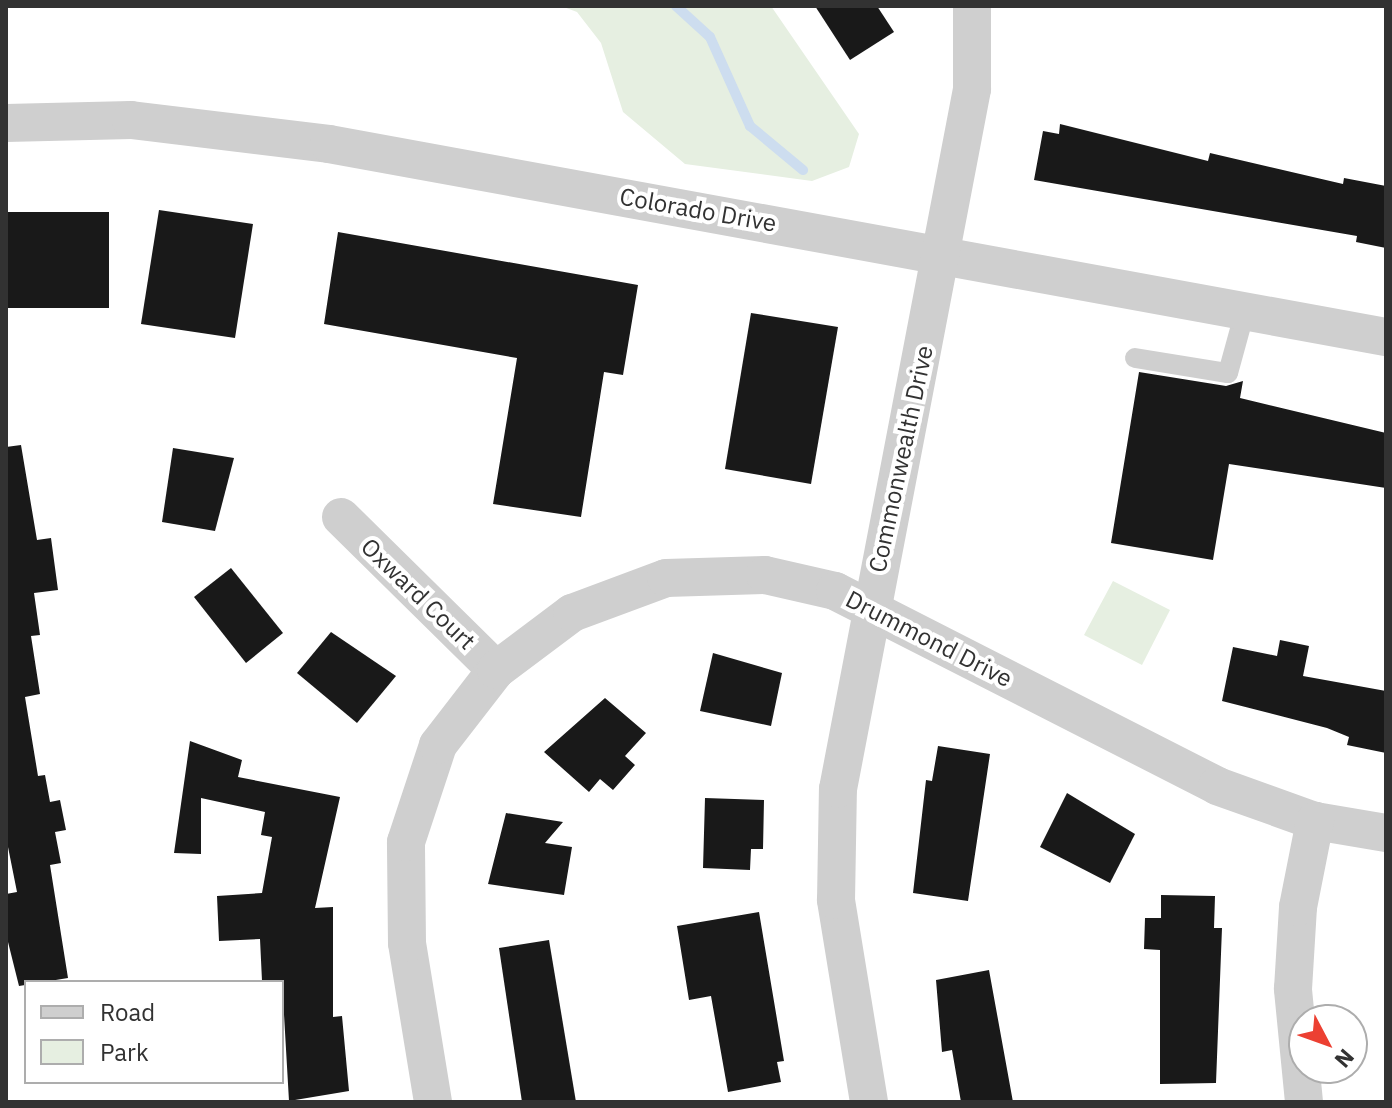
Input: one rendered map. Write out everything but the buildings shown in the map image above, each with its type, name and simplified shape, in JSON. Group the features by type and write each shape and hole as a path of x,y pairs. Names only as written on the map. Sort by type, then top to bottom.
{"street":[{"name":"Commonwealth Drive","path":"869,1102 836,900 834,844 870,605 943,255 972,89 972,6"},
{"name":"Colorado Drive","path":"6,123 217,126 1386,337"},
{"name":"Oxward Court","path":"341,517 496,670"},
{"name":"Drummond Drive","path":"433,1102 407,943 406,842 438,745 496,670 572,613 666,578 765,575 870,605 1217,786 1315,821 1386,833"},
{"path":"1304,1102 1293,989 1298,907 1315,821"}],"lane":[{"path":"1135,358 1228,373 1245,311"}],"green space":[{"path":"561,6 771,6 859,134 849,167 812,181 685,164 623,112 601,43 577,12"},
{"path":"1113,581 1170,610 1142,665 1084,635"}],"waterway":[{"path":"676,6 710,37 750,126 803,170"}]}
